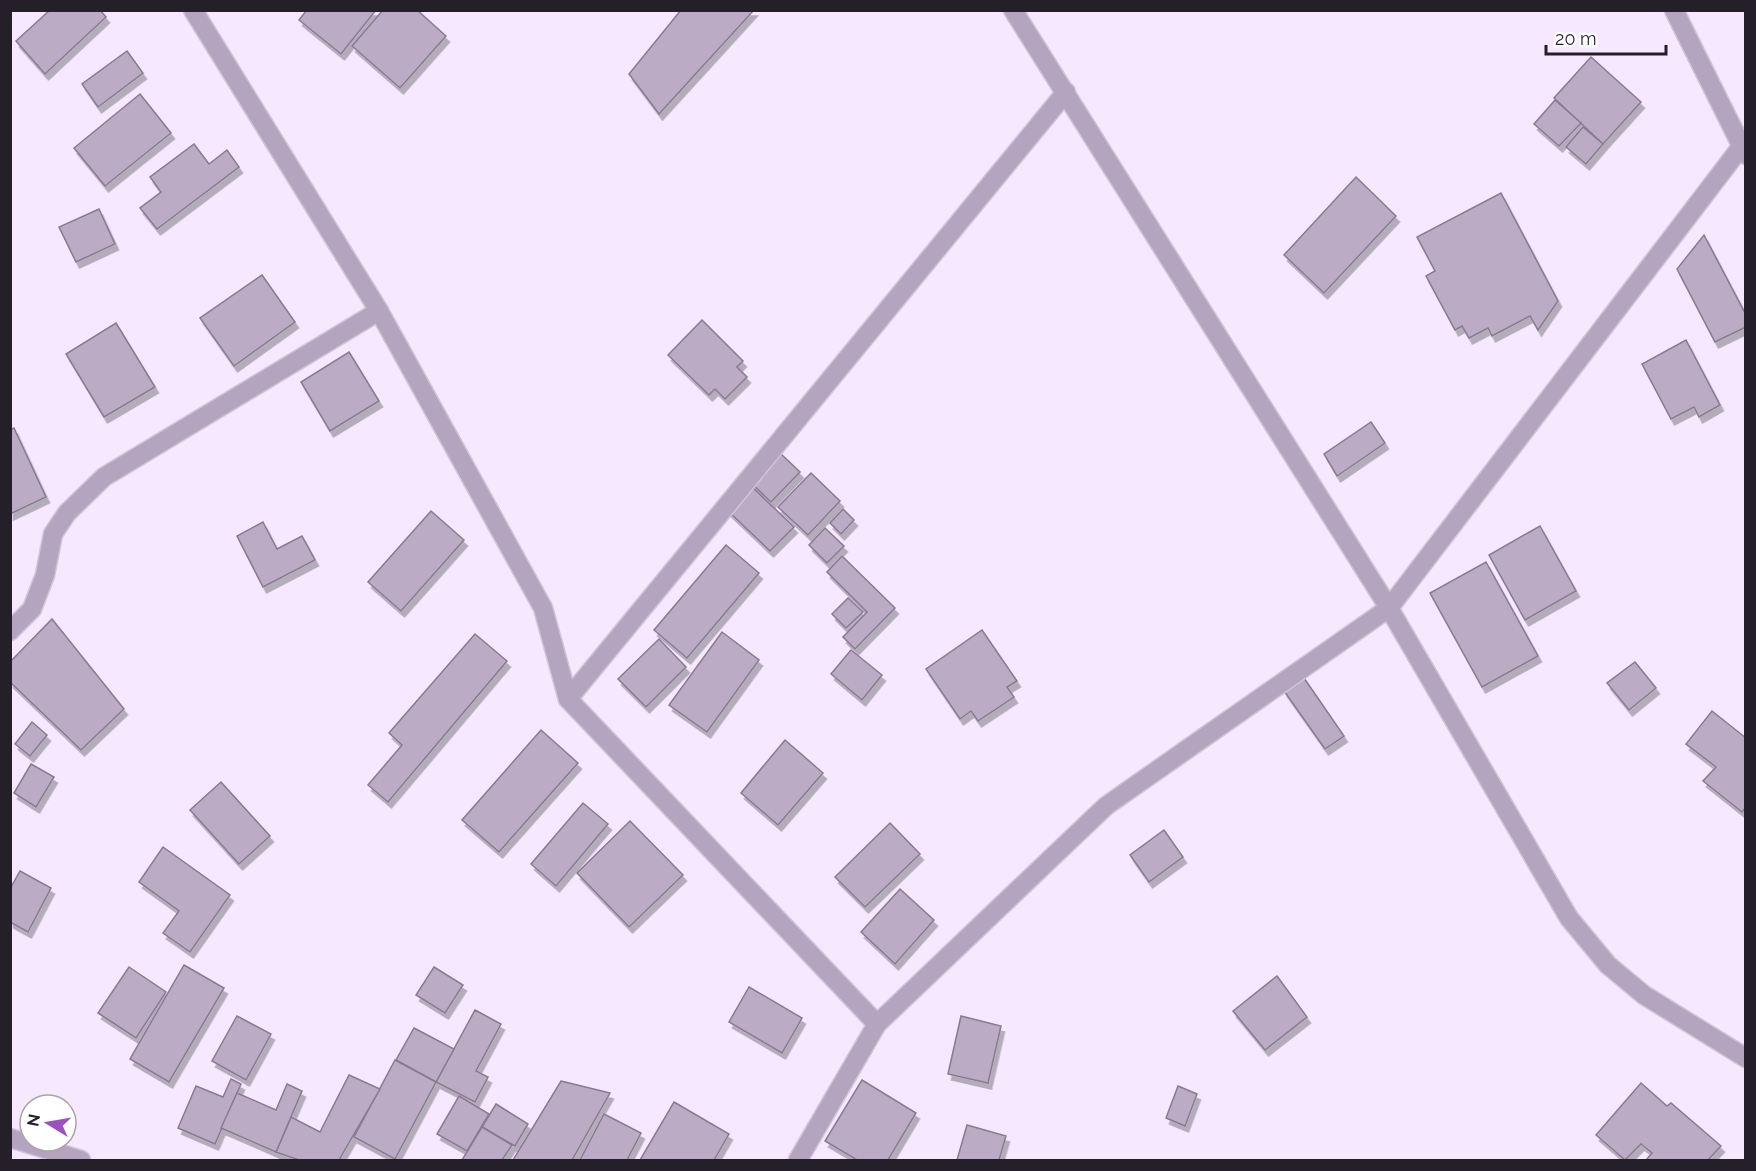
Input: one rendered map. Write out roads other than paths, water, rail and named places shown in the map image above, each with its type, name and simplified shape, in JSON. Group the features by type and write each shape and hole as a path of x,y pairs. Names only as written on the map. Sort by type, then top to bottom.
{"street":[{"path":"193,10 379,311 543,608 568,699 878,1024"},
{"path":"798,1161 878,1024 1106,806 1389,608 1743,151 1674,10"},
{"path":"1022,15 1066,92 1389,608 1569,918 1608,965 1644,995 1746,1058"},
{"path":"568,699 1066,92"},
{"path":"10,631 32,609 45,575 53,534 67,513 104,477 379,311"},
{"path":"10,1138 81,1161"}]}
